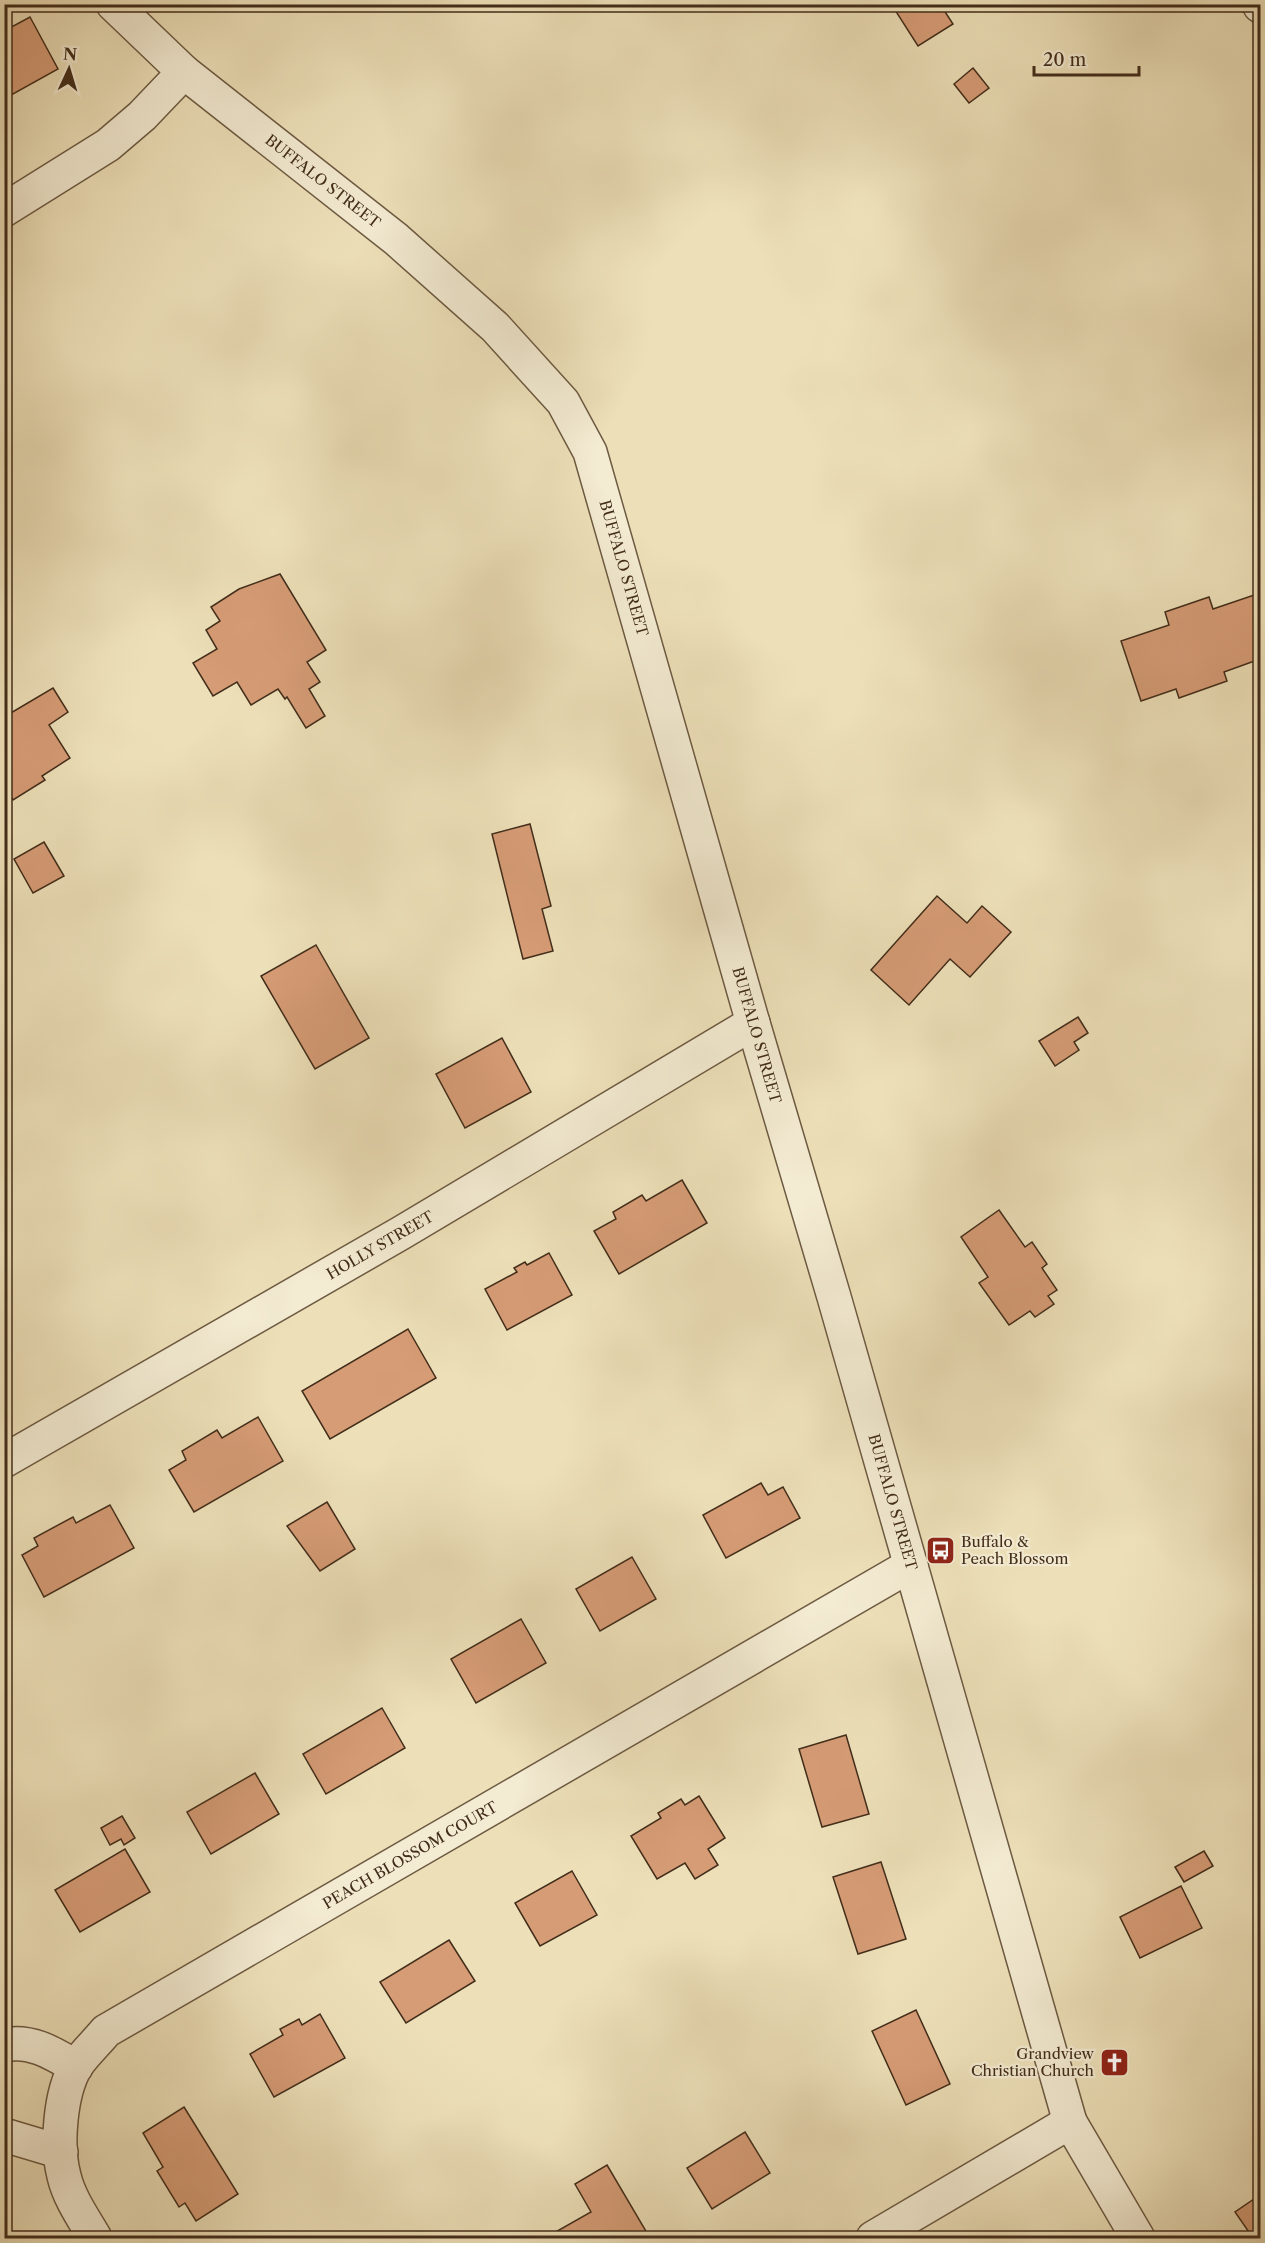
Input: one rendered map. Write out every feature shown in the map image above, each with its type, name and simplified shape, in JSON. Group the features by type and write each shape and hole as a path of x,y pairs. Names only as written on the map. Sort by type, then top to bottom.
{"street":[{"name":"BUFFALO STREET","path":"112,4 184,72 396,239 495,327 563,402 590,452 1070,2122 1137,2238"},
{"path":"4,210 108,145 142,116 184,72"},
{"name":"HOLLY STREET","path":"4,1461 401,1233 753,1023"},
{"name":"PEACH BLOSSOM COURT","path":"95,2238 64,2177 60,2123 76,2067 106,2031 911,1565"},
{"path":"4,2044 46,2049 76,2067"},
{"path":"873,2238 1070,2122"},
{"path":"4,2135 61,2152"}],"building":[{"path":"903,4 940,4 953,24 918,46 895,10"},
{"path":"30,17 58,69 4,99 4,31"},
{"path":"973,68 989,88 969,103 954,84"},
{"path":"280,574 326,650 307,662 320,682 309,689 325,716 306,728 287,697 285,699 278,689 251,705 237,682 213,696 193,663 217,649 206,630 220,621 211,607 239,589"},
{"path":"1260,593 1260,638 1255,640 1260,659 1224,672 1227,681 1179,698 1176,689 1141,701 1121,641 1169,625 1165,612 1209,597 1213,609"},
{"path":"53,688 68,712 49,725 70,758 42,776 45,780 13,800 4,786 4,717"},
{"path":"530,824 551,906 542,909 553,951 523,959 492,834"},
{"path":"44,842 64,876 33,893 14,859"},
{"path":"937,896 967,923 982,906 1011,932 970,977 950,959 909,1005 871,970"},
{"path":"316,945 369,1038 315,1069 261,976"},
{"path":"1078,1017 1088,1033 1074,1042 1079,1050 1055,1066 1039,1041"},
{"path":"502,1038 531,1092 465,1128 436,1074"},
{"path":"682,1180 707,1223 619,1274 594,1231 616,1219 613,1212 642,1195 646,1201"},
{"path":"999,1210 1025,1247 1032,1242 1047,1264 1042,1268 1057,1290 1048,1296 1054,1304 1035,1317 1030,1311 1009,1325 979,1283 988,1277 961,1237"},
{"path":"549,1253 572,1295 507,1330 485,1289 517,1272 514,1268 525,1262 527,1265"},
{"path":"408,1329 436,1378 330,1439 302,1391"},
{"path":"258,1417 283,1461 194,1512 169,1470 186,1460 182,1451 217,1430 222,1438"},
{"path":"761,1483 768,1495 783,1487 800,1518 726,1558 703,1515"},
{"path":"327,1502 355,1549 320,1571 287,1526"},
{"path":"110,1505 134,1548 44,1597 22,1555 38,1546 34,1538 73,1517 76,1523"},
{"path":"632,1557 656,1599 600,1631 576,1589"},
{"path":"521,1619 546,1663 476,1703 451,1659"},
{"path":"382,1708 405,1748 326,1794 303,1754"},
{"path":"846,1735 869,1814 822,1827 799,1749"},
{"path":"255,1773 279,1814 211,1854 187,1812"},
{"path":"699,1796 725,1838 708,1849 718,1865 695,1879 685,1863 657,1879 631,1836 661,1818 658,1813 681,1799 685,1805"},
{"path":"122,1816 135,1838 124,1845 121,1839 110,1845 101,1828"},
{"path":"125,1849 150,1892 80,1932 55,1890"},
{"path":"1204,1851 1213,1866 1184,1882 1175,1867"},
{"path":"881,1862 906,1939 858,1954 833,1877"},
{"path":"572,1871 597,1915 540,1946 515,1903"},
{"path":"1181,1886 1202,1928 1140,1958 1120,1917"},
{"path":"449,1940 475,1981 406,2023 380,1982"},
{"path":"916,2010 950,2084 906,2105 872,2031"},
{"path":"320,2014 345,2058 274,2097 250,2054 283,2035 280,2029 299,2019 302,2025"},
{"path":"184,2107 238,2194 196,2221 185,2203 179,2207 157,2171 163,2167 143,2133"},
{"path":"745,2132 770,2173 712,2209 687,2168"},
{"path":"607,2165 650,2238 555,2238 552,2234 591,2212 575,2184"},
{"path":"1260,2195 1260,2238 1253,2238 1235,2212"}],"place":[{"name":"Buffalo & Peach Blossom","path":"940,1550"},
{"name":"Grandview Christian Church","path":"1115,2062"}]}
